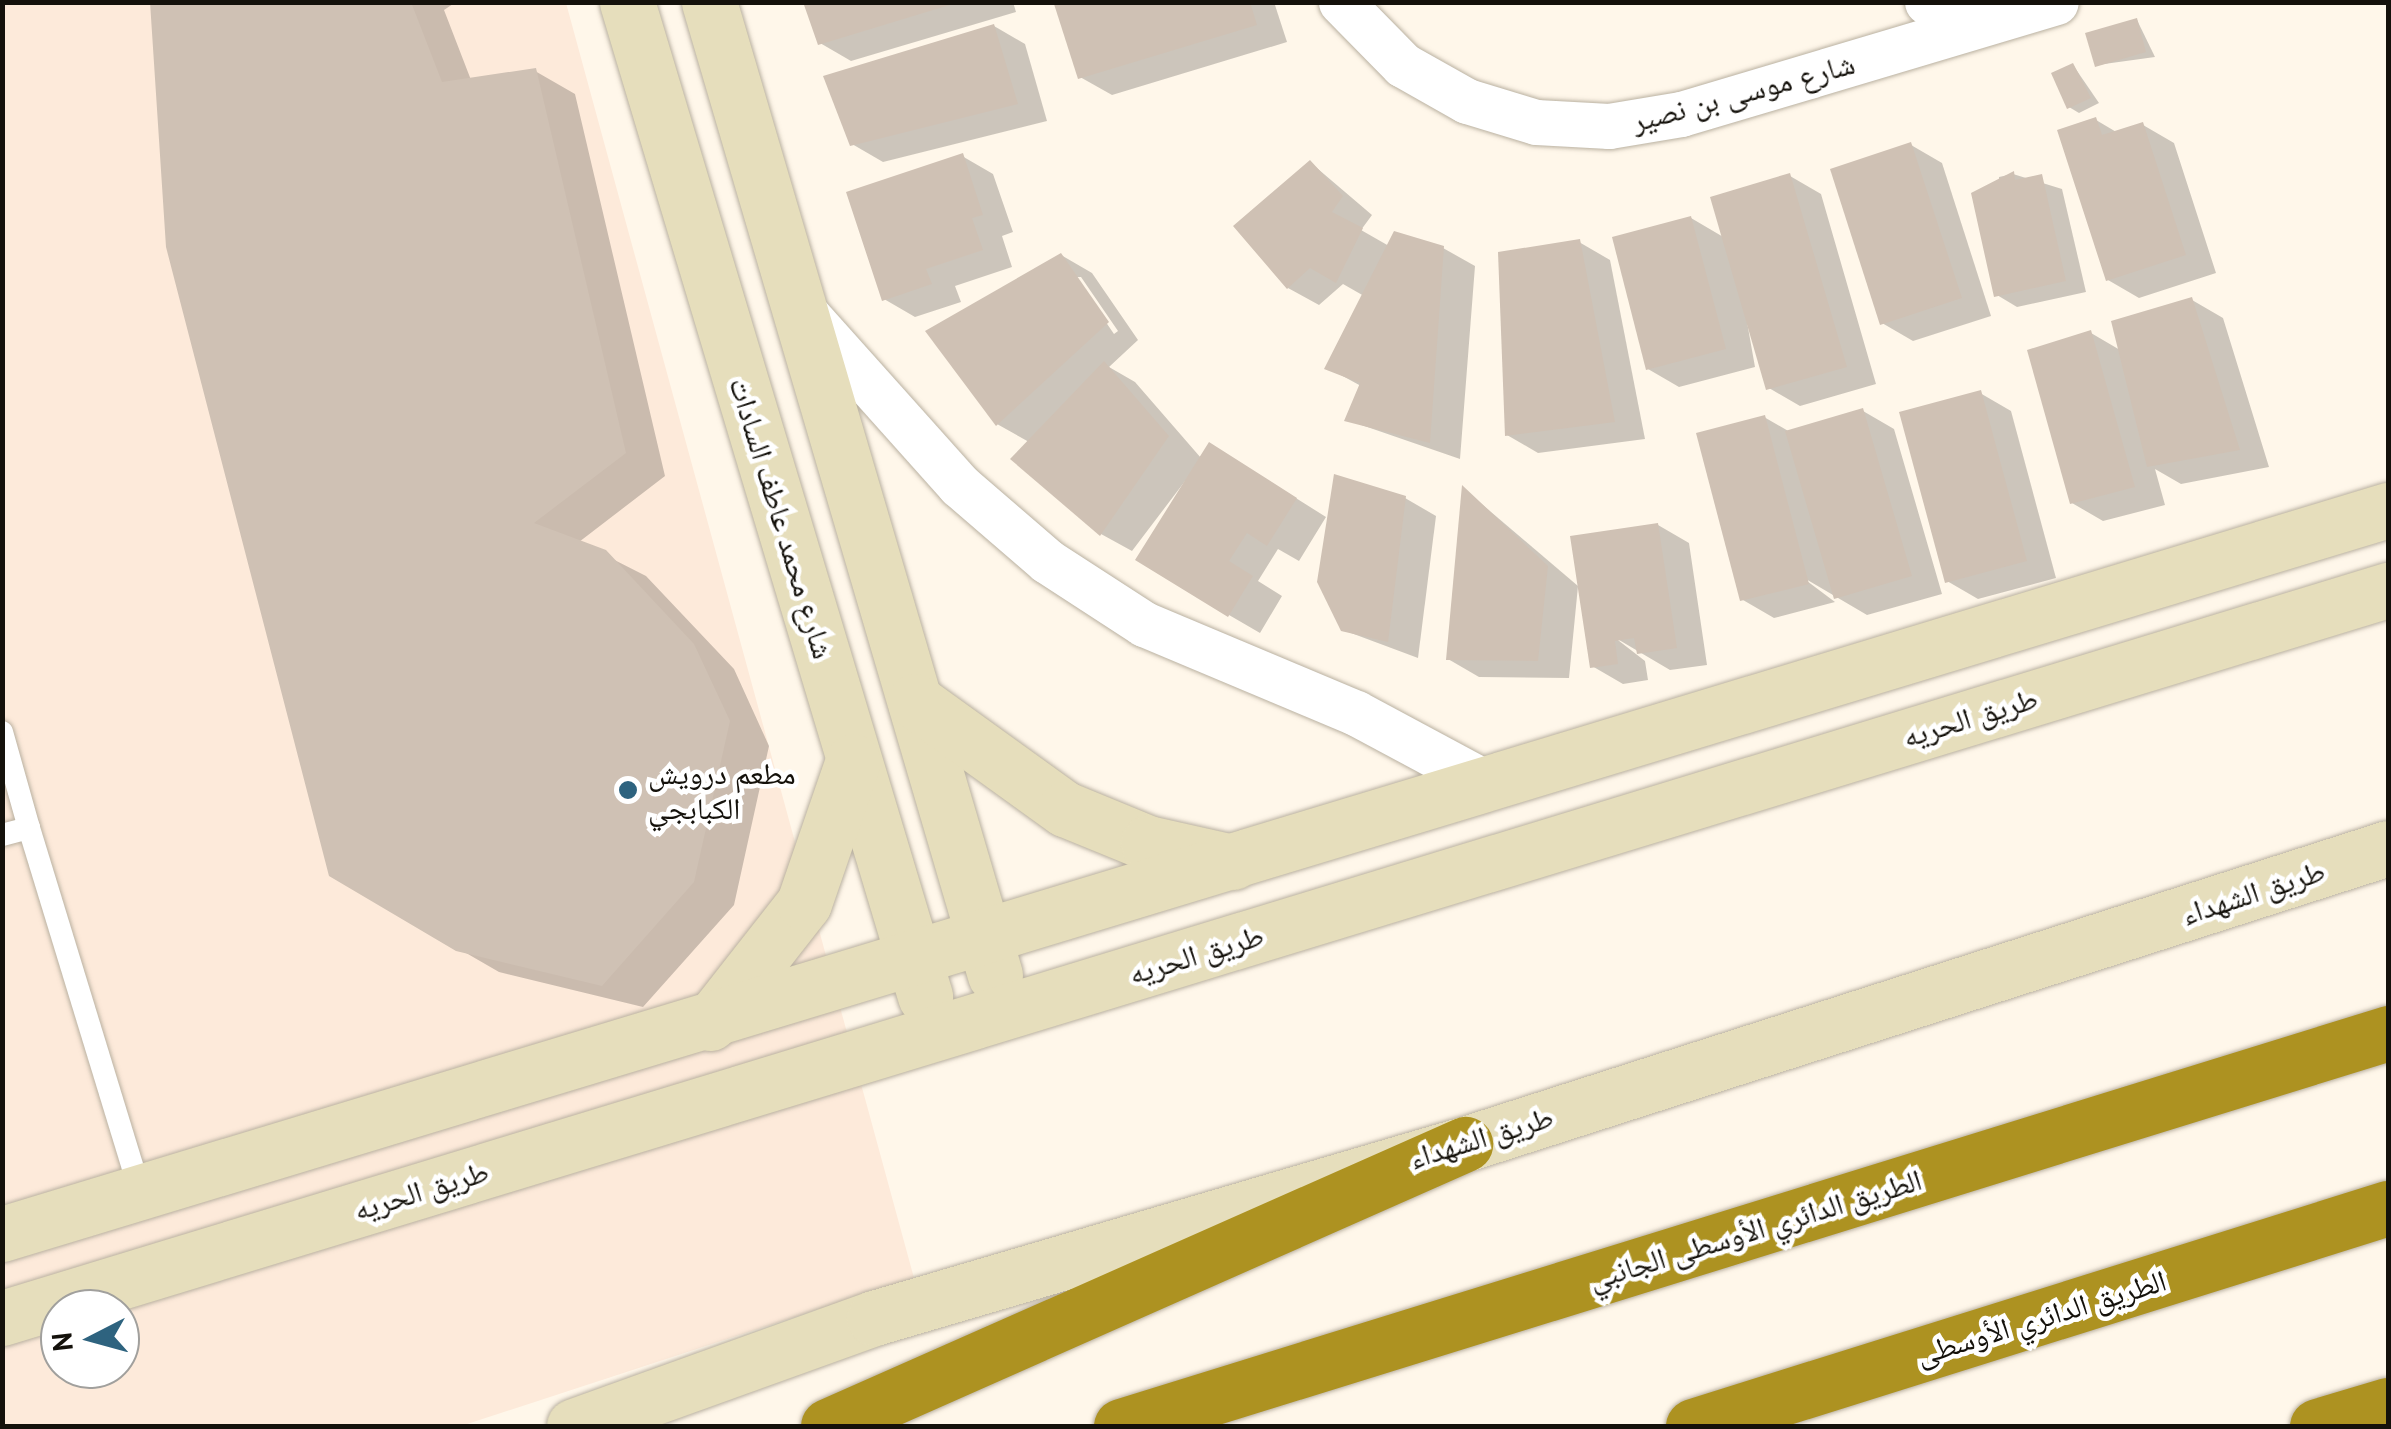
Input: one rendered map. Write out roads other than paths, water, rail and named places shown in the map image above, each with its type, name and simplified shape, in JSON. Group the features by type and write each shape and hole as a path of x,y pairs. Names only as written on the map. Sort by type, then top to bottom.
{"highway":[{"name":"الطريق الدائري الأوسطى الجانبي","path":"1121,1426 2388,1033"},
{"path":"828,1426 1465,1144"},
{"name":"الطريق الدائري الأوسطى","path":"1693,1426 2388,1208"},
{"path":"2317,1426 2388,1405"}],"street":[{"name":"شارع محمد عاطف السادات","path":"627,2 936,1033"},
{"path":"709,2 1005,1012"},
{"name":"شارع موسى بن نصير","path":"1341,2 1403,65 1466,101 1536,122 1609,126 1681,114 2036,9"},
{"path":"1927,2 2036,9"},
{"path":"798,306 959,485 1047,560 1144,624 1356,713 1490,785"},
{"path":"2,1234 708,1024 2388,510"},
{"name":"طريق الحريه","path":"2,1318 2388,590"},
{"path":"914,701 1064,808 1148,843 1236,862"},
{"path":"708,1024 804,903 854,758"},
{"name":"طريق الشهداء","path":"574,1426 874,1318 1465,1144 2388,848"}],"lane":[{"path":"2,732 140,1191"},
{"path":"2,835 29,828"}],"place":[{"name":"مطعم درويش الكبابجي","path":"628,790"}]}
